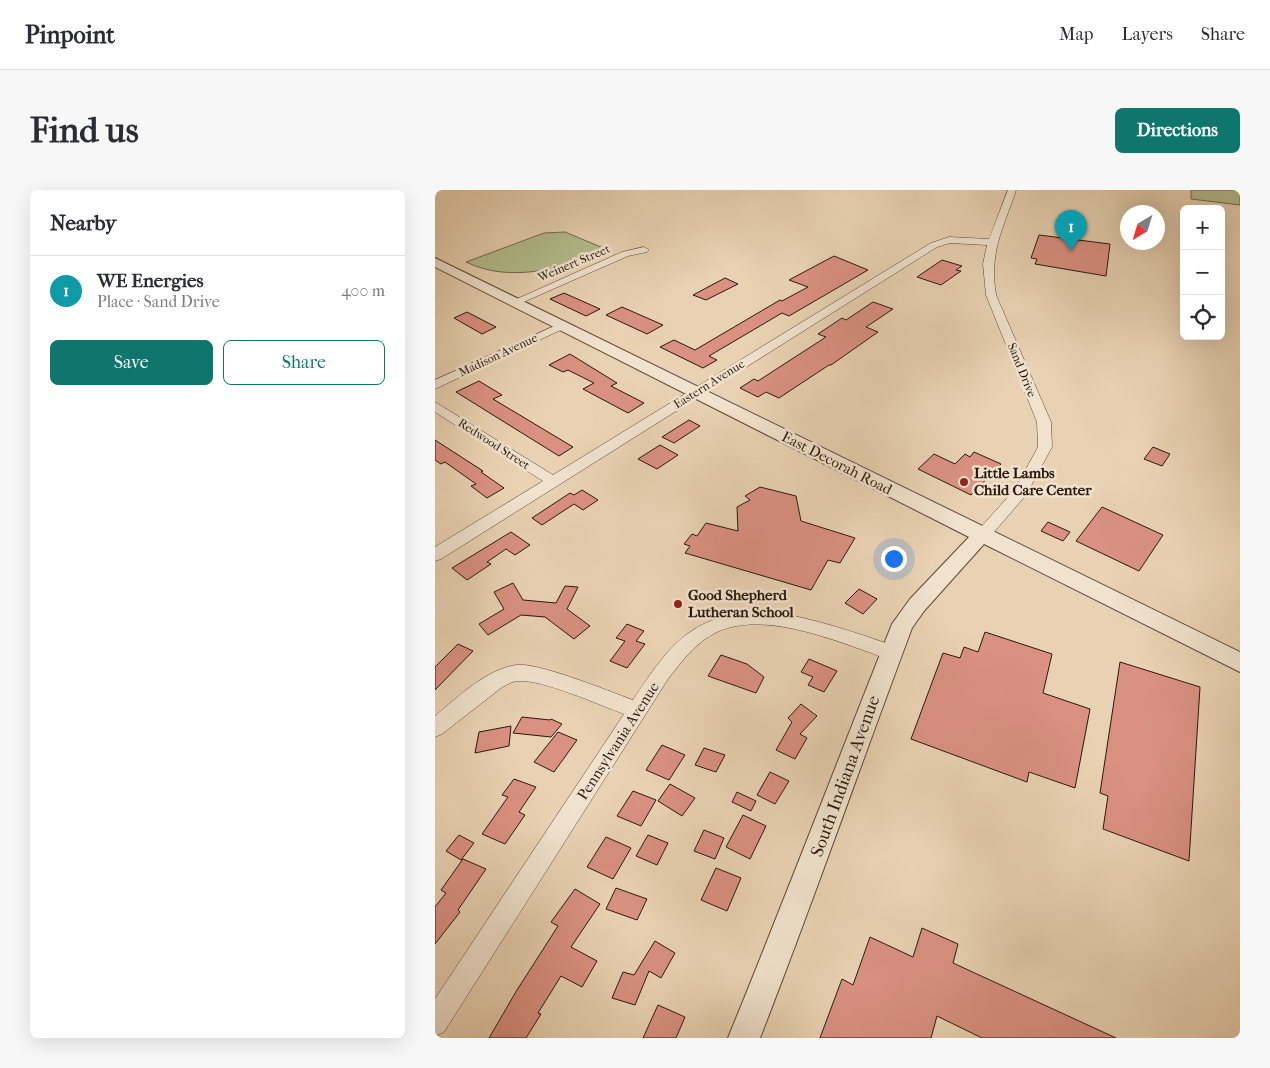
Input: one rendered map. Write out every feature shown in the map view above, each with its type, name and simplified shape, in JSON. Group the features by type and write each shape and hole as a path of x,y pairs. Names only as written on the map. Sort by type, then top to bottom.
{"street":[{"name":"Sand Drive","path":"982,535 1021,492 1045,447 1044,422 991,295 987,278 991,242 1012,190"},
{"name":"Eastern Avenue","path":"435,555 934,245 949,240 991,242"},
{"name":"Weinert Street","path":"515,302 625,254 645,250"},
{"name":"East Decorah Road","path":"435,262 1240,663"},
{"name":"Madison Avenue","path":"435,385 561,326"},
{"name":"Redwood Street","path":"435,406 553,481"},
{"name":"South Indiana Avenue","path":"744,1038 809,874 824,827 903,624 917,605 982,535"},
{"name":"Pennsylvania Avenue","path":"435,1022 672,658 687,642 720,623 754,617 793,622 891,652"},
{"path":"435,728 513,668 638,710"}],"green space":[{"path":"1191,190 1240,190 1240,205 1191,199"},
{"path":"565,232 608,250 556,268 519,273 483,269 466,262 544,233"}],"building":[{"path":"1039,235 1110,244 1106,276 1035,264 1037,259 1031,258"},
{"path":"834,256 868,270 789,316 782,313 709,356 717,360 703,368 660,347 674,340 695,350 780,300 782,301 808,287 789,280"},
{"path":"942,260 962,266 956,270 961,271 941,285 917,277"},
{"path":"725,278 738,284 706,300 693,295"},
{"path":"564,293 600,309 586,316 550,299"},
{"path":"873,302 893,309 866,327 878,332 831,365 779,398 766,392 758,397 740,388 754,379 758,381 826,337 818,334 842,318 846,320"},
{"path":"622,307 663,325 647,334 606,315"},
{"path":"467,312 496,327 482,334 454,318"},
{"path":"570,354 617,383 611,386 644,403 628,413 583,389 594,383 568,370 563,372 549,365"},
{"path":"479,381 502,395 493,399 573,447 559,456 456,392"},
{"path":"689,420 700,426 674,443 662,437"},
{"path":"435,440 483,471 481,472 504,488 487,498 471,486 476,484 445,462 441,464 435,460"},
{"path":"660,445 678,455 657,469 638,459"},
{"path":"1153,447 1170,454 1162,466 1144,459"},
{"name":"Little Lambs Child Care Center","path":"974,452 1001,464 971,495 918,469 934,454 955,464 965,454 970,457"},
{"name":"Good Shepherd Lutheran School","path":"760,487 796,496 801,521 855,538 840,563 828,560 811,590 685,553 690,546 684,544 692,534 697,536 706,523 738,531 737,507 750,500 745,496"},
{"path":"582,490 598,500 583,510 574,504 542,525 532,518 570,493 574,495"},
{"path":"1102,507 1163,535 1139,571 1076,541"},
{"path":"1048,522 1070,532 1063,541 1041,531"},
{"path":"511,532 530,545 515,555 506,549 487,562 491,564 467,580 452,568"},
{"path":"513,583 523,600 556,603 565,586 578,587 567,609 590,626 574,639 545,617 521,615 488,635 479,624 504,609 494,592"},
{"path":"859,589 877,599 863,614 845,603"},
{"path":"627,624 644,631 636,641 645,644 627,668 610,661 625,641 616,638"},
{"path":"985,632 1052,654 1043,693 1090,709 1075,788 1029,772 1027,782 911,739 943,653 960,658 964,647 978,652"},
{"path":"458,644 473,651 435,690 435,667"},
{"path":"721,655 747,664 764,677 756,693 708,676"},
{"path":"809,659 837,671 824,692 808,685 813,677 801,672"},
{"path":"1120,662 1200,687 1189,861 1103,829 1108,796 1100,793"},
{"path":"801,704 817,716 800,734 807,738 795,759 776,750 792,722 788,718"},
{"path":"522,717 551,719 562,724 551,737 513,733"},
{"path":"511,726 509,746 475,753 479,732"},
{"path":"558,732 577,740 554,772 534,762"},
{"path":"662,745 685,755 669,780 646,770"},
{"path":"704,748 725,755 716,772 695,765"},
{"path":"770,772 789,781 775,804 757,795"},
{"path":"514,779 536,787 519,812 525,815 505,844 482,834 508,797 502,795"},
{"path":"670,784 695,798 682,816 658,801"},
{"path":"633,791 656,800 641,826 617,816"},
{"path":"737,792 756,801 751,811 732,802"},
{"path":"743,815 766,826 750,859 726,847"},
{"path":"704,830 724,838 715,859 694,851"},
{"path":"459,835 474,843 461,860 446,851"},
{"path":"648,835 668,843 657,865 636,856"},
{"path":"606,837 631,848 613,879 587,867"},
{"path":"463,859 486,869 458,910 460,912 435,944 435,907 446,893 441,890"},
{"path":"716,868 741,878 727,911 701,900"},
{"path":"616,888 647,899 637,920 606,909"},
{"path":"575,889 600,904 571,947 597,961 582,987 561,976 538,1013 541,1014 526,1038 489,1038 558,926 551,922"},
{"path":"922,928 958,944 953,963 1116,1038 982,1038 937,1016 931,1038 820,1038 842,979 853,985 870,937 913,957"},
{"path":"655,941 675,953 661,978 649,971 635,1005 612,998 623,972 634,975"},
{"path":"658,1005 685,1017 676,1038 643,1038"}],"place":[{"name":"WE Energies","path":"1071,251"},
{"name":"Little Lambs Child Care Center","path":"964,482"},
{"name":"Good Shepherd Lutheran School","path":"678,604"}]}
